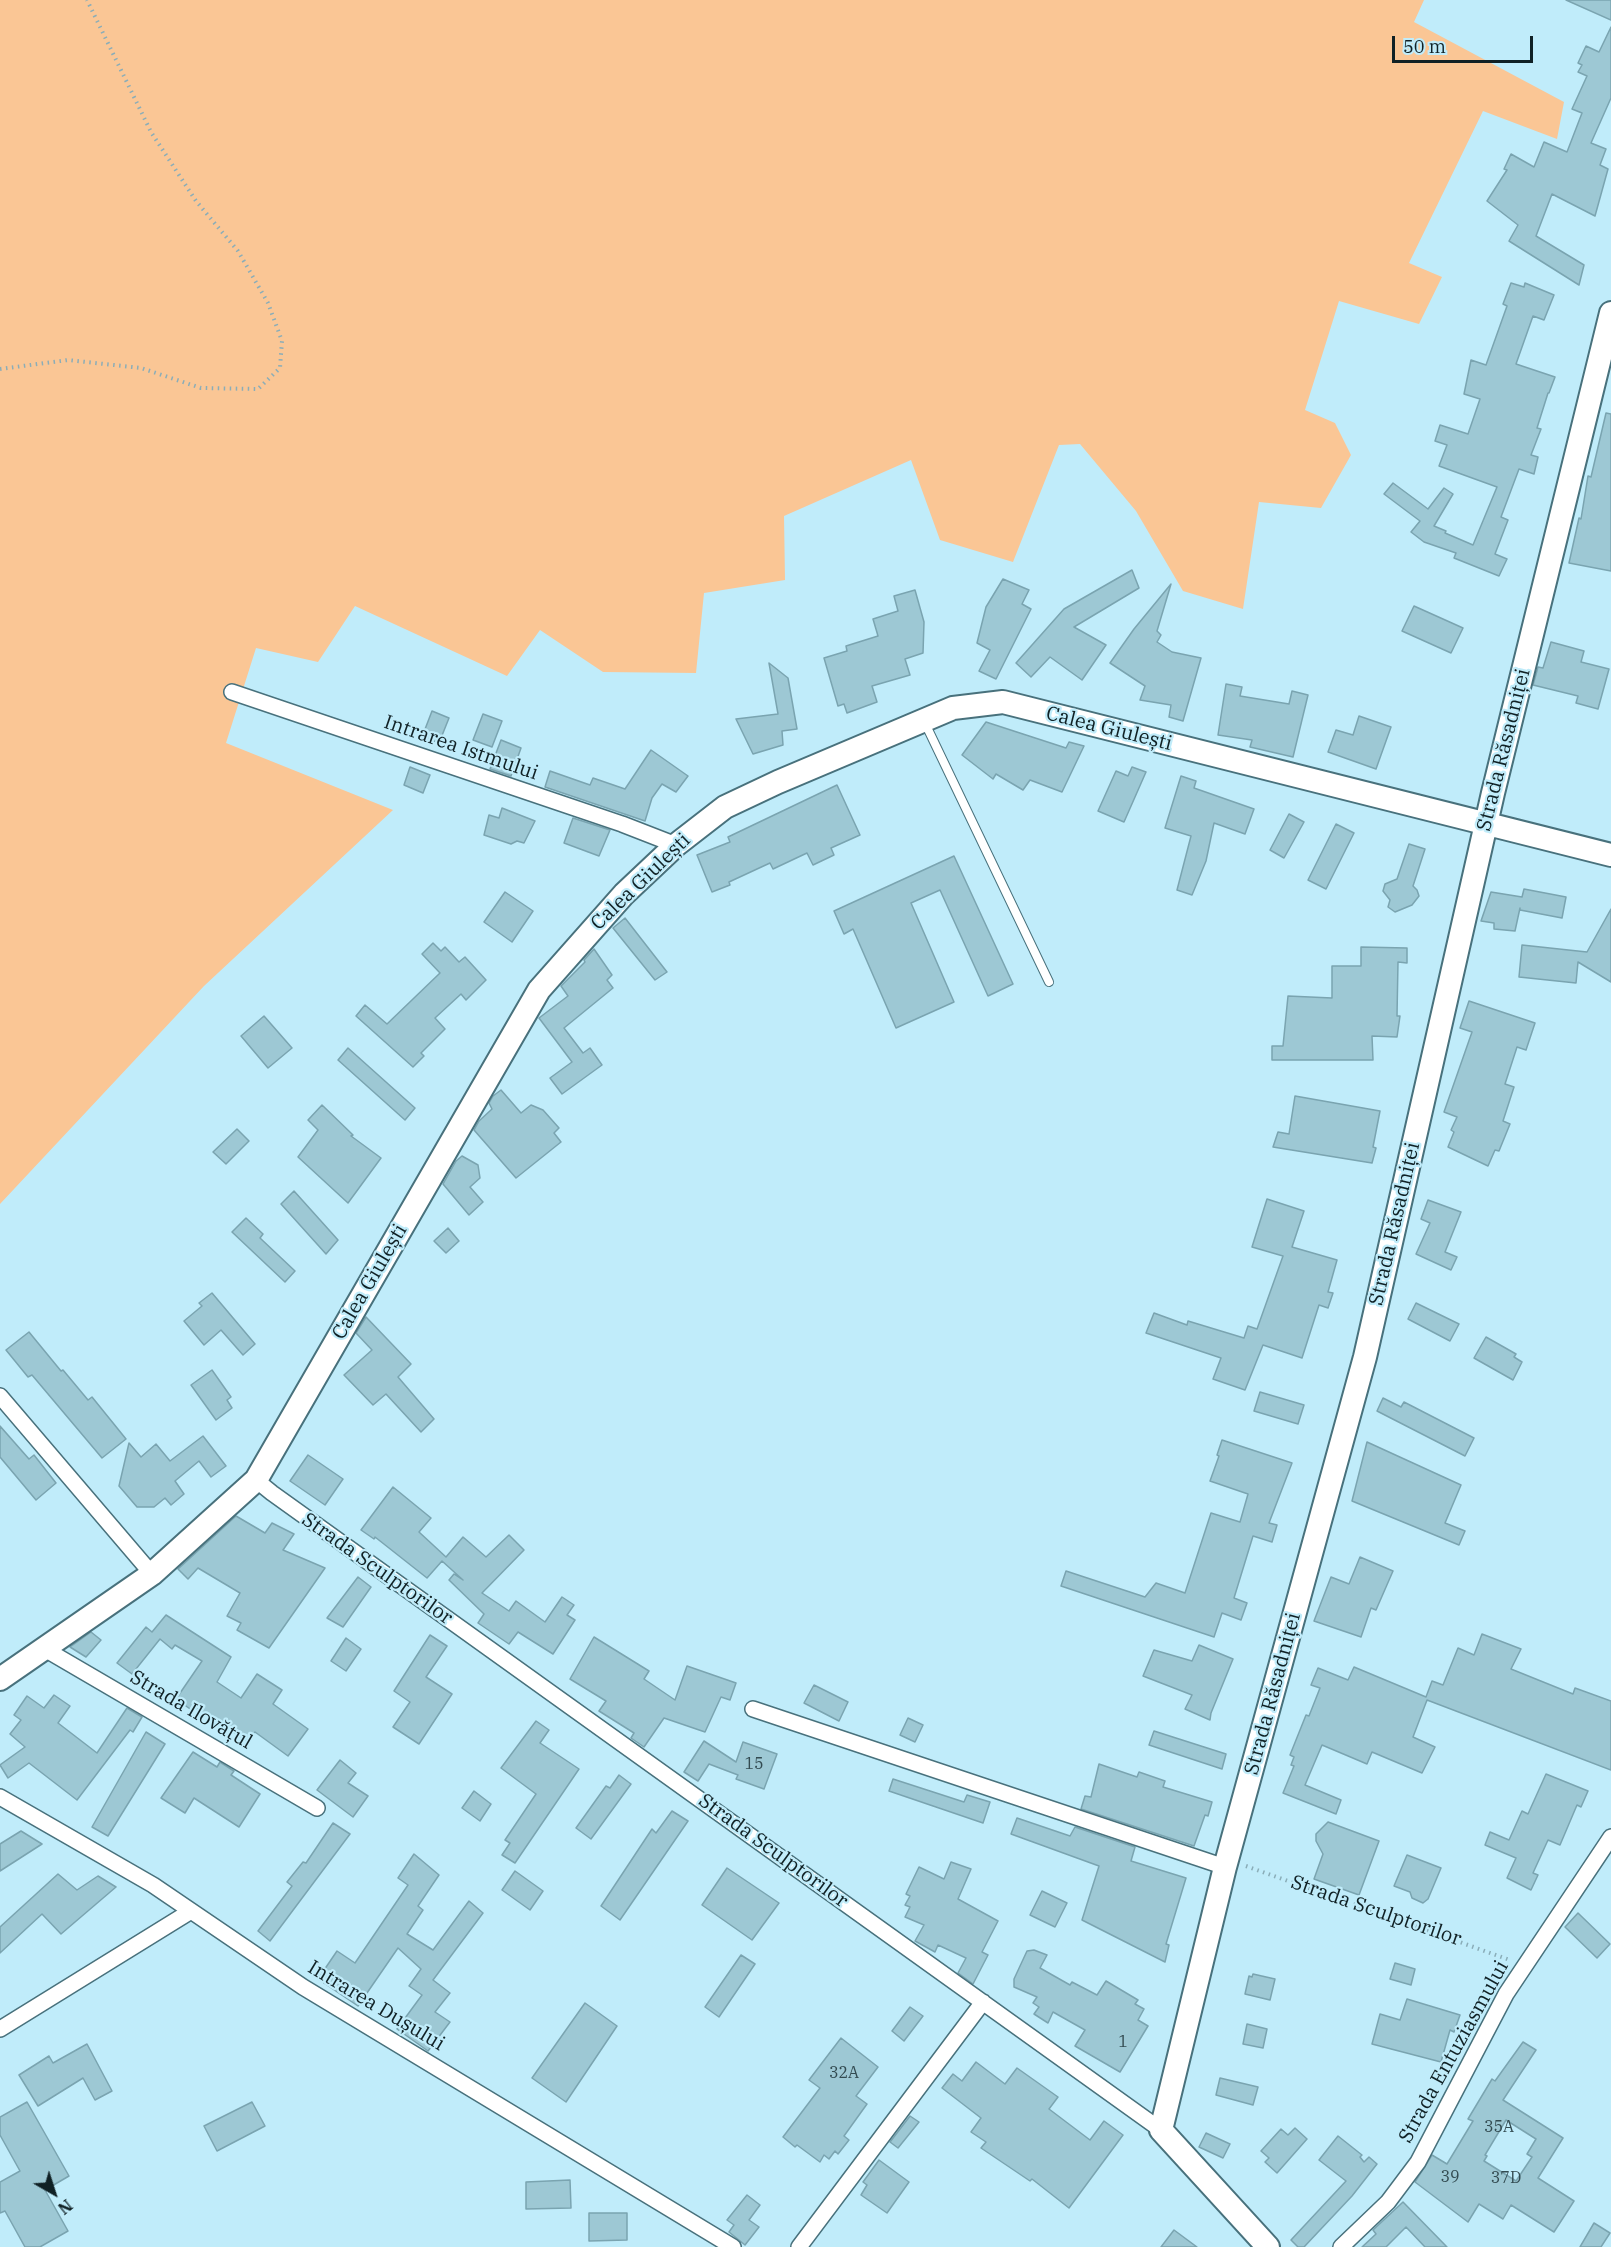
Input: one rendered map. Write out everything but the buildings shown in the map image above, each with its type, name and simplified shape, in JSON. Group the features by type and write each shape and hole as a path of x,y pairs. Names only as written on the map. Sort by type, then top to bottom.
{"main road":[{"name":"Strada Răsadniței","path":"1161,2130 1226,1864 1365,1357 1486,824 1611,313"},
{"name":"Calea Giulești","path":"0,1679 152,1574 256,1480 539,990 624,894 676,845 725,807 777,782 953,708 1003,702 1611,855"},
{"name":"Strada Sculptorilor","path":"1161,2130 1268,2247"}],"street":[{"name":"Intrarea Istmului","path":"232,692 622,824 676,845"},
{"path":"0,1395 152,1574"},
{"name":"Strada Sculptorilor","path":"256,1480 1161,2130"},
{"name":"Strada Ilovățul","path":"43,1648 317,1808"},
{"path":"753,1709 1226,1864"},
{"name":"Intrarea Dușului","path":"0,1797 153,1885 303,1987 733,2247"},
{"name":"Strada Entuziasmului","path":"1341,2247 1388,2202 1418,2162 1506,1994 1611,1837"},
{"path":"0,2029 191,1911"},
{"path":"799,2247 983,2002"}],"lane":[{"path":"924,720 1049,982"}],"path":[{"path":"0,369 68,360 141,368 201,388 258,389 280,368 282,341 268,303 238,251 196,201 151,132 87,0"},
{"name":"Strada Sculptorilor","path":"1226,1864 1473,1945 1525,1966"}],"shaded area":[{"path":"0,0 1424,0 1414,22 1564,102 1557,139 1483,111 1409,263 1442,277 1419,324 1339,301 1305,410 1335,423 1351,455 1321,508 1259,502 1243,609 1183,591 1136,511 1080,444 1059,445 1013,562 940,540 911,460 784,516 785,580 704,593 696,673 603,672 540,630 507,676 355,606 318,662 256,648 226,743 393,810 204,986 0,1204"}]}
